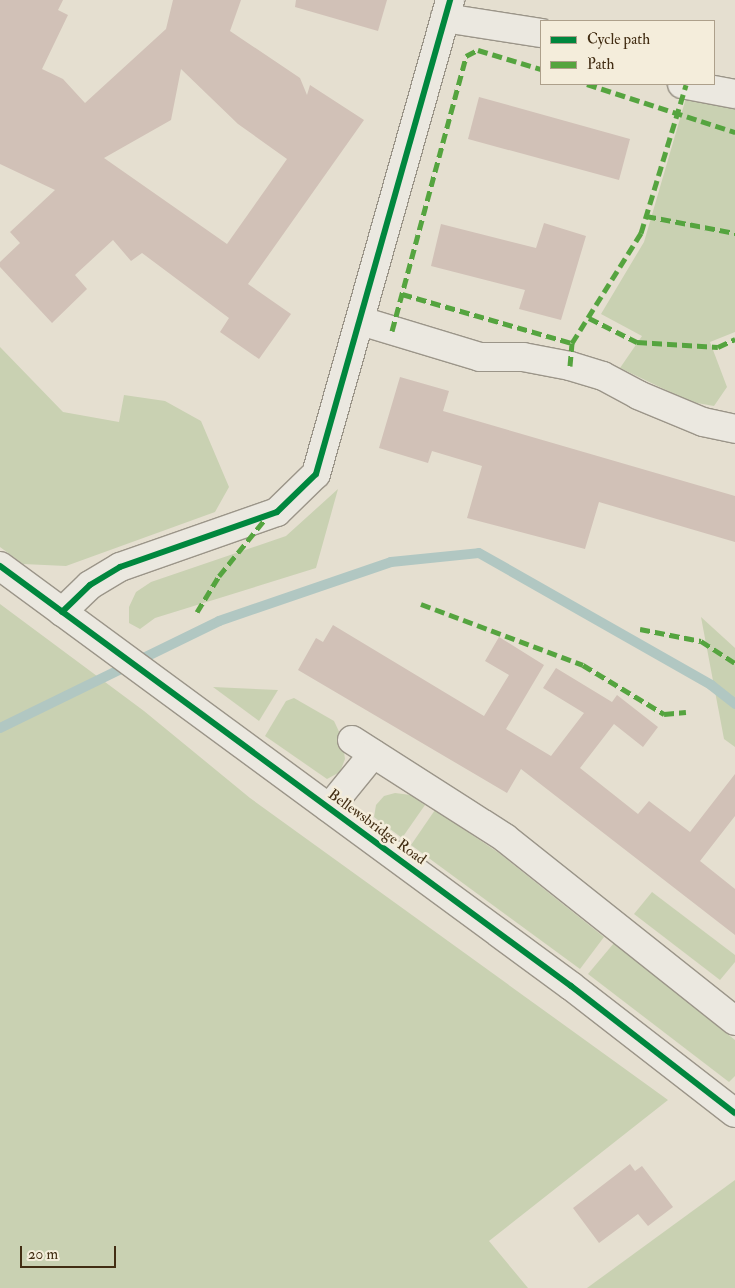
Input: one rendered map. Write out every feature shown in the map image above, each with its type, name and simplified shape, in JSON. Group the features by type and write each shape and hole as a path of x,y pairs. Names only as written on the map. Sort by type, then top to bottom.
{"street":[{"path":"62,612 90,585 120,567 277,512 307,485 316,474 361,321 448,9 540,33"},
{"path":"687,85 735,94"},
{"path":"361,321 480,357 524,357 570,366 603,376 638,396 703,422 735,429"},
{"name":"Bellewsbridge Road","path":"0,566 572,986 735,1113"},
{"path":"329,808 362,747 505,838 735,1021"}],"green space":[{"path":"686,98 735,109 735,332 710,342 727,387 714,406 691,402 620,368 642,336 601,314 644,242"},
{"path":"0,347 63,412 119,422 124,395 165,401 201,421 229,487 215,512 66,566 23,564 0,547"},
{"path":"338,489 316,568 155,618 140,629 129,623 129,607 136,592 151,582 286,536"},
{"path":"0,604 144,711 250,798 668,1100 489,1241 528,1288 0,1288"},
{"path":"701,617 735,648 735,747 724,739"},
{"path":"213,687 278,690 259,721"},
{"path":"294,698 334,721 342,738 345,759 340,772 327,779 265,736 286,701"},
{"path":"395,793 411,795 425,805 402,838 374,817 376,805 384,796"},
{"path":"435,810 499,853 604,937 580,969 411,845"},
{"path":"652,892 735,955 735,962 720,980 634,914"},
{"path":"614,943 735,1040 735,1076 729,1082 588,974"},
{"path":"735,1180 735,1288 587,1288"}],"building":[{"path":"0,0 63,0 58,10 68,15 42,69 63,79 85,103 166,29 173,0 241,0 230,31 300,78 307,95 310,85 364,120 248,284 291,314 259,359 220,332 229,318 142,253 131,261 113,240 75,275 87,289 52,323 0,267 0,262 20,243 10,232 55,190 0,164","holes":["181,69 238,124 287,159 227,244 104,158 171,120"]},
{"path":"296,0 387,0 378,31 295,7"},
{"path":"479,97 630,139 619,180 468,139"},
{"path":"544,223 586,236 561,320 519,309 525,290 431,266 441,224 536,248"},
{"path":"400,377 449,391 443,411 735,496 735,542 599,502 585,549 467,518 482,466 432,451 428,463 379,448"},
{"path":"333,625 484,716 509,675 485,661 499,637 544,665 506,729 551,756 584,713 543,688 556,668 612,702 617,695 658,727 643,747 614,724 580,768 638,814 649,801 690,832 735,774 735,816 700,861 735,889 735,935 521,769 507,793 298,670 316,638 323,642"},
{"path":"630,1164 635,1171 642,1166 673,1207 648,1226 638,1214 599,1243 573,1208"}],"waterway":[{"path":"0,728 219,621 391,562 479,553 711,685 735,704"}],"marked path":[{"path":"392,331 466,56 478,50 540,69"},
{"path":"590,85 735,132"},
{"path":"570,366 572,343 641,233 686,85"},
{"path":"646,216 735,233"},
{"path":"402,294 572,343"},
{"path":"589,318 637,342 718,347 735,339"},
{"path":"197,612 219,576 266,518"},
{"path":"421,604 583,665 664,714 686,712"},
{"path":"640,629 701,641 735,663"}],"cycle path":[{"path":"62,612 90,585 120,567 277,512 316,474 450,0"},
{"path":"0,566 571,986 735,1113"}]}
